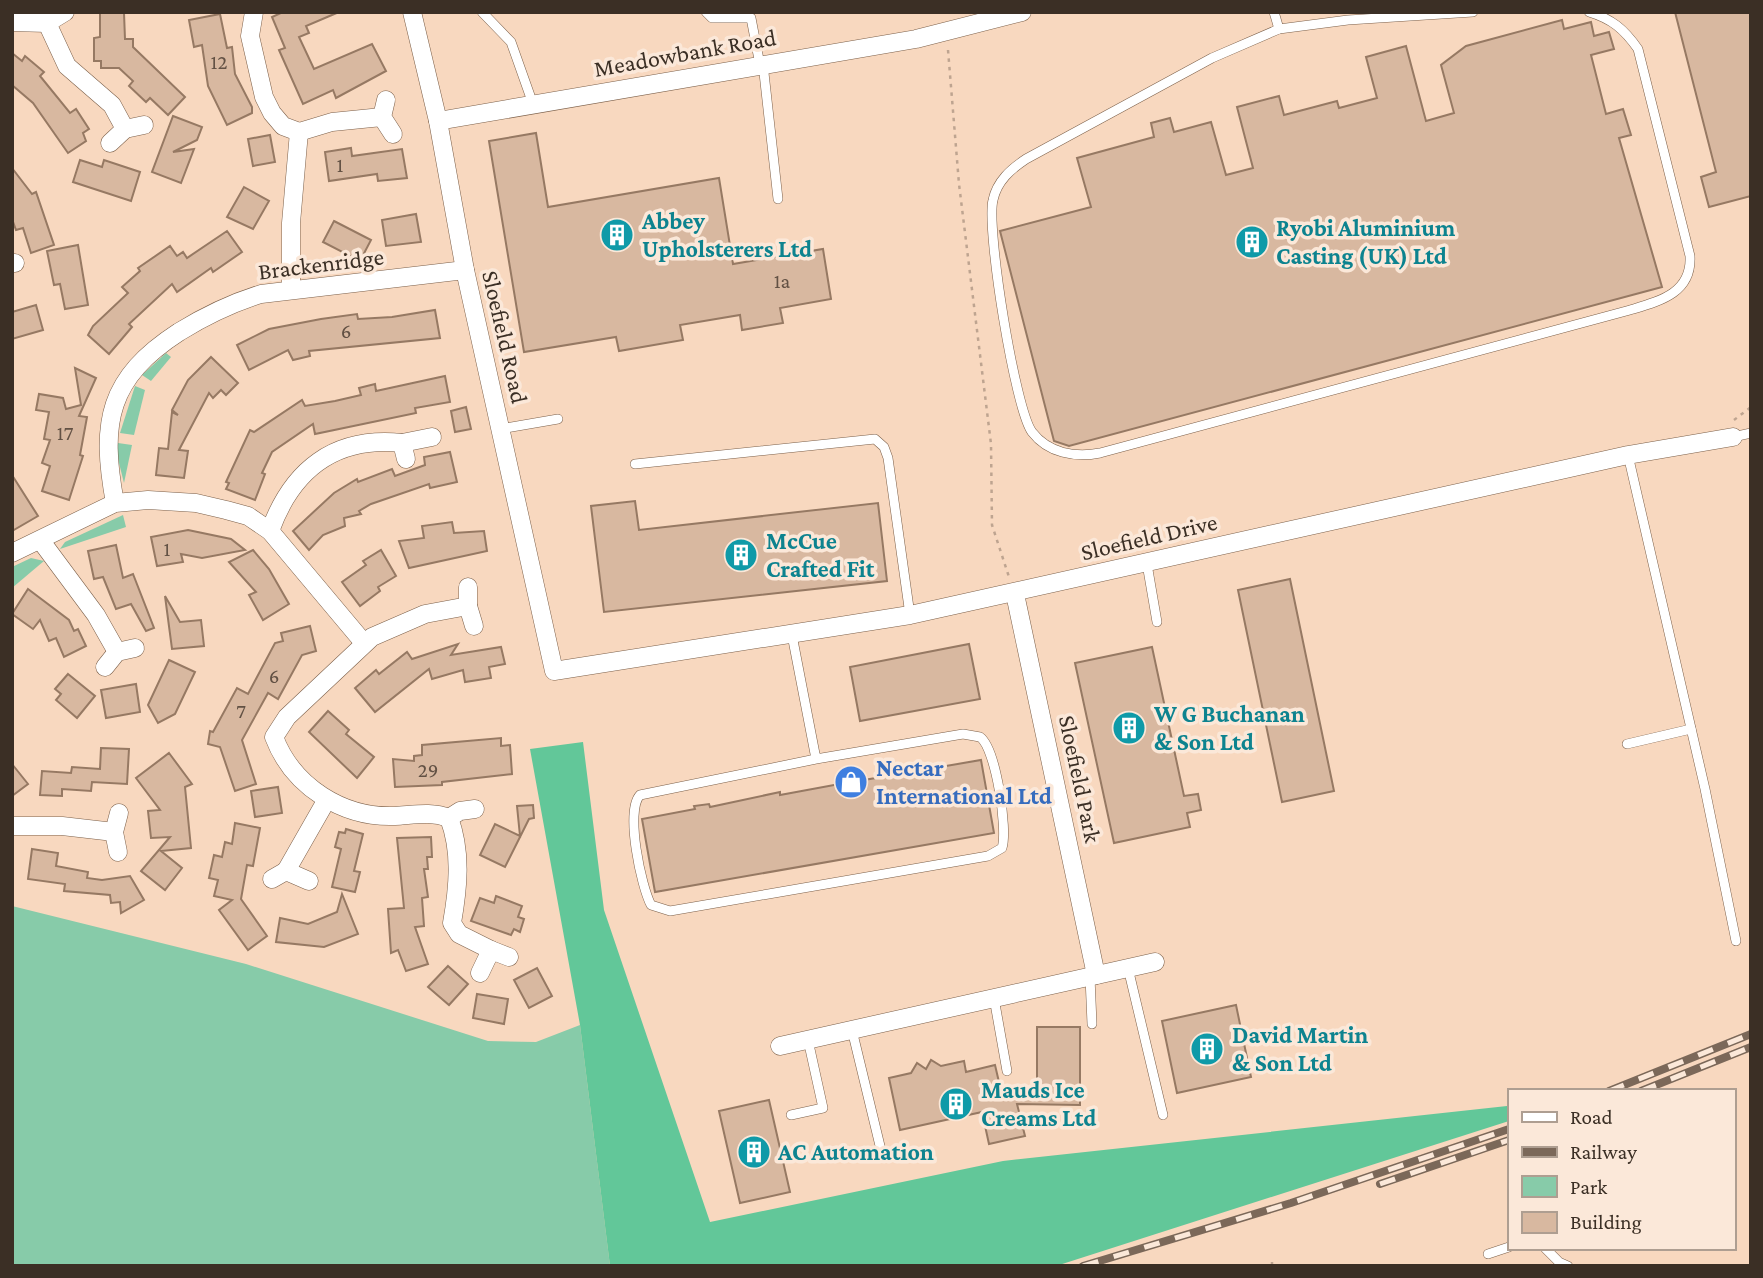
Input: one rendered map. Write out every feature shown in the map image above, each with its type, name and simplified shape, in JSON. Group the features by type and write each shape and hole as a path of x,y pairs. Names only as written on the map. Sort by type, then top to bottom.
{"street":[{"path":"12,22 47,23 65,12"},
{"path":"254,12 250,36 264,97 277,120 299,132 384,109 393,134"},
{"name":"Sloefield Road","path":"412,12 438,121 465,270 554,671"},
{"name":"Meadowbank Road","path":"438,121 945,32 1022,12"},
{"path":"47,23 67,66 113,105 125,129"},
{"path":"110,143 125,129 144,125"},
{"path":"291,289 291,223 299,132"},
{"name":"Brackenridge","path":"115,503 108,461 109,433 118,398 129,372 148,353 209,315 242,300 291,289 465,270"},
{"name":"Sloefield Drive","path":"554,671 910,615 1147,564 1294,527 1628,455 1742,435"},
{"path":"270,531 288,490 320,461 351,448 382,441 404,451 432,437"},
{"path":"12,553 115,503 148,500 195,503 248,516 270,531 363,643"},
{"path":"41,541 96,615 117,652"},
{"path":"468,587 468,606 474,626"},
{"name":"Sloefield Park","path":"1015,594 1093,976"},
{"path":"468,606 404,622 363,643 288,717 274,737 284,756 326,801 366,814 431,814 449,818 460,811 475,809"},
{"path":"105,667 117,652 135,648"},
{"path":"309,881 279,875 326,801"},
{"path":"118,852 114,831 119,813"},
{"path":"449,818 454,830 458,870 452,923 459,934 509,957"},
{"path":"12,826 62,826 114,831"},
{"path":"480,973 491,950"},
{"path":"780,1046 1155,962"}],"lane":[{"path":"482,12 511,43 533,104"},
{"path":"706,12 712,18 751,18 761,65 778,199"},
{"path":"1274,12 1279,29"},
{"path":"1473,12 1348,20 1279,29 1212,58 1026,159 998,186 992,201 990,227 1021,408 1031,430 1051,448 1075,455 1100,453 1630,310 1662,300 1680,288 1689,272 1689,247 1638,50 1625,30 1589,12"},
{"path":"500,429 558,419"},
{"path":"635,464 875,439 884,447 888,458 910,615"},
{"path":"1628,455 1736,940"},
{"path":"1147,564 1157,622"},
{"path":"792,635 816,759"},
{"path":"1627,744 1690,729"},
{"path":"964,734 981,737 988,744 991,754 1005,832 1002,848 988,856 670,911 651,905 646,892 632,817 635,802 640,795 816,759 964,734"},
{"path":"1128,968 1163,1115"},
{"path":"1092,1024 1093,976"},
{"path":"994,998 1007,1071"},
{"path":"852,1030 881,1150"},
{"path":"791,1115 823,1108 808,1040"},
{"path":"1488,1254 1508,1247"},
{"path":"1548,1250 1568,1266"}],"path":[{"path":"945,32 958,172 992,444 992,525 1015,594"}],"green space":[{"path":"166,353 171,357 151,381 142,375"},
{"path":"135,386 145,390 134,435 120,433"},
{"path":"118,443 132,445 124,483 118,459"},
{"path":"123,515 126,527 60,549 65,542"},
{"path":"31,558 44,561 12,588 12,567"},
{"path":"583,742 604,910 710,1222 1003,1161 1507,1106 1508,1121 1056,1266 610,1266 580,1025 530,749"},
{"path":"12,906 246,964 488,1041 536,1042 580,1025 610,1266 12,1266"}],"building":[{"path":"283,12 339,12 306,26 309,33 299,37 314,69 372,44 386,71 336,98 333,90 303,104 279,50 285,48 272,17"},
{"path":"1675,12 1751,12 1751,196 1709,207 1701,177 1716,172"},
{"path":"100,13 124,13 125,39 133,39 133,47 185,97 168,115 150,98 146,102 129,86 133,81 119,68 101,68 101,61 94,61 94,38 100,37"},
{"path":"220,14 227,48 232,47 235,74 252,107 252,113 227,125 208,86 202,45 194,47 189,20"},
{"name":"Ryobi Aluminium Casting (UK) Ltd","path":"1562,20 1564,29 1591,22 1594,36 1609,32 1614,49 1591,55 1606,114 1623,109 1631,135 1619,138 1662,287 1069,446 1054,441 1000,231 1091,207 1077,158 1154,137 1151,123 1170,118 1174,132 1211,122 1226,175 1253,168 1237,107 1279,96 1284,115 1337,101 1339,108 1377,98 1366,57 1406,46 1426,121 1454,113 1441,65 1466,46"},
{"path":"12,53 22,61 25,56 44,72 40,76 70,113 76,109 89,129 83,133 86,141 68,153 33,103 12,85"},
{"path":"173,116 202,127 197,140 173,152 194,149 181,183 152,172"},
{"name":"Abbey Upholsterers Ltd","path":"536,133 548,207 719,178 733,264 823,249 831,299 780,308 783,323 742,330 740,315 680,325 683,340 619,351 616,337 524,352 489,141"},
{"path":"270,135 275,162 253,166 248,139"},
{"path":"351,148 352,156 402,149 407,178 378,181 377,174 329,181 325,152"},
{"path":"80,160 102,167 104,160 140,172 131,201 73,182"},
{"path":"12,168 32,194 36,192 54,245 31,253 23,228 16,230 12,219"},
{"path":"244,187 269,201 253,229 227,217"},
{"path":"416,214 421,242 386,246 382,220"},
{"path":"334,221 371,240 360,261 323,242"},
{"path":"227,231 242,252 213,272 211,268 177,292 172,284 129,324 132,327 109,354 88,335 93,326 128,293 122,287 140,271 138,268 170,246 177,256 183,252 187,258"},
{"path":"78,245 88,305 65,309 60,284 54,285 47,251"},
{"path":"36,305 43,330 12,339 12,312"},
{"path":"435,310 440,338 309,351 310,356 293,360 288,350 249,370 237,345 269,329 321,319 357,314 358,319 392,317"},
{"path":"211,357 238,383 226,395 221,390 213,398 209,393 179,450 188,451 184,478 156,475 159,448 168,449 172,412 178,415 172,410 188,380"},
{"path":"75,368 96,378 79,416 87,417 80,455 83,456 69,500 42,491 50,466 42,463 50,440 44,439 49,412 36,410 39,394 63,398 66,409 81,405"},
{"path":"445,376 450,402 415,408 416,413 315,434 313,424 272,452 262,473 265,474 255,500 226,489 229,483 226,482 250,430 254,432 302,400 305,406 335,401 361,395 359,388 375,384 376,391"},
{"path":"466,407 471,429 455,432 451,411"},
{"path":"450,452 457,482 430,488 429,484 371,504 359,511 361,514 344,518 345,526 323,535 309,550 293,531 334,493 357,479 358,482 392,469 395,476 425,465 424,457"},
{"path":"12,475 38,516 12,531"},
{"name":"McCue Crafted Fit","path":"635,501 639,530 878,503 887,581 604,612 591,506"},
{"path":"452,522 454,533 484,531 487,551 409,568 399,541 424,538 422,526"},
{"path":"188,530 231,539 245,550 202,558 181,554 183,562 157,566 151,537"},
{"path":"116,545 123,578 133,574 154,628 146,631 131,604 116,609 103,577 94,579 88,551"},
{"path":"253,550 269,569 289,604 263,620 249,595 256,592 229,562"},
{"path":"381,550 396,576 378,587 380,591 360,606 342,582 366,565 363,561"},
{"path":"1290,579 1334,791 1282,802 1238,590"},
{"path":"28,589 69,620 74,631 78,629 86,646 64,657 56,638 49,641 40,620 33,629 12,614"},
{"path":"165,596 180,622 201,620 204,646 172,649"},
{"path":"310,626 316,651 302,655 278,699 268,693 242,740 256,784 235,791 220,747 208,744 210,731 213,732 237,688 248,694 275,643 283,641 281,633"},
{"path":"458,644 451,655 501,647 505,664 489,667 491,678 465,682 463,670 432,679 429,669 375,712 355,688 376,670 379,674 407,652 412,659"},
{"path":"969,644 980,699 860,721 850,667"},
{"name":"W G Buchanan & Son Ltd","path":"1152,647 1184,796 1198,794 1201,810 1187,813 1190,827 1114,843 1075,663"},
{"path":"169,660 195,672 175,714 158,723 148,705"},
{"path":"68,674 95,696 77,718 56,700 61,694 55,689"},
{"path":"136,684 140,712 106,718 101,690"},
{"path":"328,711 349,730 346,734 374,757 357,778 309,732"},
{"path":"501,738 501,746 510,745 512,774 442,782 442,785 395,787 393,759 414,761 414,756 422,755 422,745"},
{"path":"101,748 129,749 127,784 92,782 91,791 62,789 62,796 40,795 42,771 71,773 72,767 100,769"},
{"path":"169,753 192,784 185,787 191,848 161,851 182,868 165,890 141,871 170,837 151,838 148,811 160,810 136,778"},
{"path":"981,760 994,833 655,892 642,819 695,809 694,806 709,804 710,807 780,792 780,795 845,783 844,780 858,778 858,781"},
{"path":"12,764 28,784 12,796"},
{"path":"278,787 282,813 255,817 251,791"},
{"path":"533,805 534,818 529,819 505,867 480,855 495,824 520,836 517,806"},
{"path":"235,823 260,828 253,866 247,865 241,899 267,936 248,950 219,910 232,900 214,896 218,880 209,878 214,855 222,857 225,842 232,844"},
{"path":"346,829 363,834 354,871 360,872 355,892 332,887 341,849 335,847 339,832 345,833"},
{"path":"431,837 432,857 427,857 428,869 424,869 428,897 422,898 424,926 415,927 428,964 406,971 398,950 391,953 388,909 404,908 397,838"},
{"path":"32,849 58,853 56,866 88,872 87,878 102,880 130,876 144,900 121,913 120,902 111,903 110,895 64,891 65,884 28,879"},
{"path":"342,894 358,934 324,947 276,942 280,918 308,924 337,912"},
{"path":"496,896 522,906 518,917 524,919 520,932 514,929 511,935 471,921 480,898 494,903"},
{"path":"448,966 468,984 449,1005 428,987"},
{"path":"537,968 552,996 529,1008 514,980"},
{"path":"477,994 508,999 504,1024 473,1018"},
{"name":"David Martin & Son Ltd","path":"1236,1005 1251,1077 1177,1093 1162,1021"},
{"name":"Mauds Ice Creams Ltd","path":"1037,1027 1080,1027 1080,1105 1017,1104 1025,1136 989,1144 982,1112 900,1130 889,1078 911,1073 917,1063 926,1069 931,1060 941,1066 964,1061 966,1072 995,1065 1002,1095 1037,1088"},
{"name":"AC Automation","path":"769,1100 790,1192 740,1203 719,1111"}],"railway":[{"path":"1614,1089 1751,1034"},
{"path":"1646,1089 1751,1047"},
{"path":"1083,1266 1291,1203 1508,1129"},
{"path":"1380,1184 1508,1140"}],"place":[{"name":"Abbey Upholsterers Ltd","path":"617,235"},
{"name":"Ryobi Aluminium Casting (UK) Ltd","path":"1252,242"},
{"name":"McCue Crafted Fit","path":"741,555"},
{"name":"W G Buchanan & Son Ltd","path":"1129,728"},
{"name":"Nectar International Ltd","path":"851,782"},
{"name":"David Martin & Son Ltd","path":"1207,1049"},
{"name":"Mauds Ice Creams Ltd","path":"956,1104"},
{"name":"AC Automation","path":"754,1152"}]}
